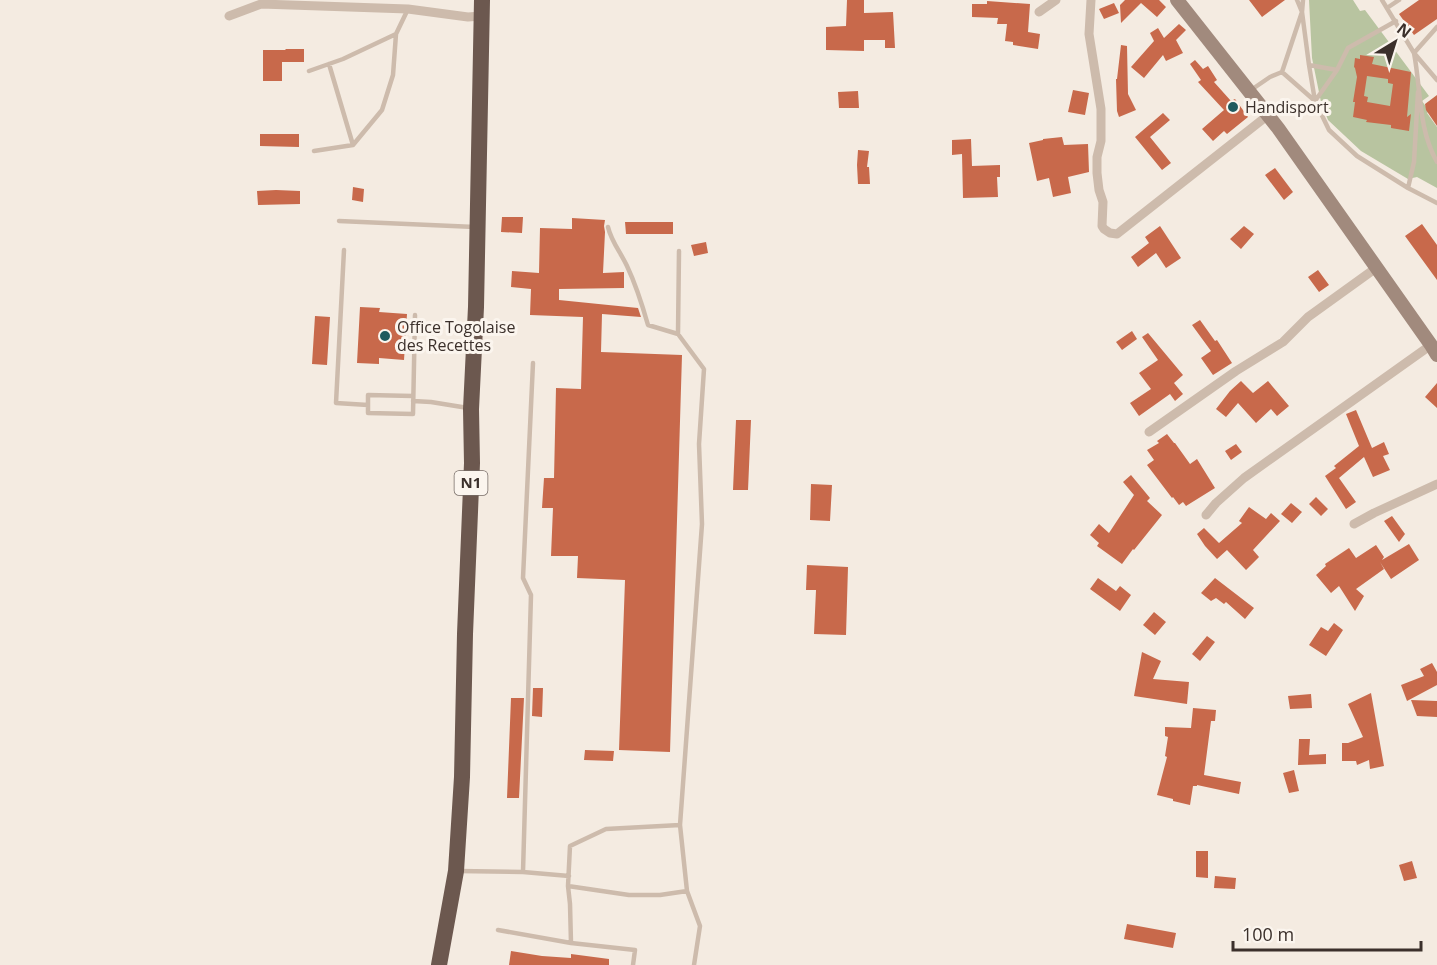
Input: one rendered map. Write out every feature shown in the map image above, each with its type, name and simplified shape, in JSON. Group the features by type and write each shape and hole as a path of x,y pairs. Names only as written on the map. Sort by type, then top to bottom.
{"highway":[{"name":"N1","path":"439,965 456,871 462,777 478,227 481,8"}],"main road":[{"path":"1177,0 1278,128 1434,350"}],"street":[{"path":"1039,12 1056,0"},
{"path":"1091,0 1089,34 1101,109 1101,141 1096,157 1099,190 1103,202 1101,226 1110,233 1117,234 1267,116"},
{"path":"229,16 261,4 408,9 468,17 481,8"},
{"path":"1149,432 1236,371 1284,342 1308,316 1376,268"},
{"path":"1206,515 1244,478 1434,350"},
{"path":"1354,524 1437,484"}],"lane":[{"path":"1249,92 1270,77 1282,72 1302,12 1297,0"},
{"path":"1303,0 1302,12 1308,65 1315,101 1329,130 1357,156 1437,203"},
{"path":"1382,0 1414,53 1437,80"},
{"path":"1387,8 1399,0"},
{"path":"314,151 353,145 382,110 393,75 396,33 408,9"},
{"path":"1315,101 1337,70 1348,48 1396,21"},
{"path":"1414,53 1437,27"},
{"path":"309,71 343,59 396,33"},
{"path":"1414,53 1419,74 1423,129 1437,162"},
{"path":"328,64 353,145"},
{"path":"1308,65 1337,70"},
{"path":"1282,72 1315,101"},
{"path":"1408,188 1414,162 1419,74"},
{"path":"339,221 478,227"},
{"path":"608,227 637,287 648,325 678,334 704,369 699,444 702,524 680,825 687,891 700,926 694,965"},
{"path":"344,250 336,403 368,405"},
{"path":"678,334 679,251"},
{"path":"415,315 413,399 413,414 368,413 368,395 413,399 471,409"},
{"path":"523,872 531,595 523,578 533,363"},
{"path":"571,943 568,886 570,846 606,830 680,825"},
{"path":"456,871 523,872 569,876"},
{"path":"568,886 629,895 660,895 687,891"},
{"path":"498,930 571,943 635,950 633,965"}],"green space":[{"path":"1309,0 1353,0 1360,11 1365,10 1429,96 1422,101 1437,127 1437,188 1417,177 1408,179 1361,151 1328,120 1321,102 1312,58"}],"building":[{"path":"847,0 864,0 864,13 893,12 895,48 885,48 885,40 864,40 864,51 826,50 826,27 846,26"},
{"path":"1125,0 1159,0 1166,7 1157,17 1141,3 1121,23 1120,5"},
{"path":"1249,0 1285,0 1262,17"},
{"path":"1419,0 1437,0 1437,19 1414,35 1399,14"},
{"path":"987,1 1030,4 1028,32 1040,34 1038,49 1013,45 1013,42 1005,41 1007,24 997,24 998,18 972,17 972,4 987,4"},
{"path":"1114,3 1119,13 1104,19 1099,9"},
{"path":"1179,24 1186,30 1176,40 1183,53 1166,61 1163,55 1144,78 1131,67 1154,41 1150,33 1158,28 1164,38"},
{"path":"1121,45 1127,46 1128,94 1136,110 1119,117 1116,79"},
{"path":"304,49 304,62 282,62 282,81 263,81 263,50"},
{"path":"1360,55 1374,57 1372,64 1411,72 1407,117 1411,114 1409,131 1353,117 1357,77 1354,67 1355,58 1360,59","holes":["1367,76 1388,79 1388,83 1393,84 1390,106 1367,102 1368,97 1364,96"]},
{"path":"1195,60 1203,69 1208,66 1217,80 1214,82 1231,101 1235,99 1248,117 1227,134 1224,131 1213,141 1202,129 1224,110 1198,82 1201,80 1190,64"},
{"path":"1073,90 1089,93 1085,115 1068,112"},
{"path":"858,91 859,108 839,108 838,92"},
{"path":"1437,95 1437,126 1426,110 1425,104"},
{"path":"1163,113 1170,120 1150,137 1171,163 1162,170 1135,137"},
{"path":"260,134 299,134 299,147 260,146"},
{"path":"1062,137 1064,145 1088,144 1089,172 1068,177 1071,193 1053,197 1049,178 1037,181 1029,143"},
{"path":"971,139 972,166 1000,165 1000,177 997,177 998,197 963,198 962,154 952,155 952,140"},
{"path":"858,150 869,151 867,167 869,167 870,184 858,184"},
{"path":"1275,168 1293,192 1284,200 1265,175"},
{"path":"353,187 364,189 363,202 352,200"},
{"path":"257,191 300,191 300,204 258,205"},
{"path":"502,217 523,217 522,233 501,232"},
{"path":"572,218 605,220 603,273 624,272 624,288 559,289 559,300 638,308 641,317 602,314 601,352 682,355 670,752 619,750 625,580 577,578 578,556 551,556 553,508 542,508 544,478 554,478 556,388 581,389 583,317 530,315 531,289 511,287 512,271 539,273 540,228 572,229"},
{"path":"625,222 673,222 673,234 626,234"},
{"path":"1422,224 1437,245 1437,280 1405,236"},
{"path":"1160,226 1181,258 1166,268 1156,253 1138,267 1131,257 1149,243 1145,237"},
{"path":"1244,226 1254,234 1241,249 1230,239"},
{"path":"706,242 708,253 694,256 691,245"},
{"path":"1318,270 1329,285 1319,292 1308,277"},
{"path":"360,307 380,308 379,312 407,314 404,360 379,358 379,364 357,363"},
{"path":"315,316 330,317 327,365 312,364"},
{"path":"1200,320 1232,363 1213,375 1201,358 1211,351 1192,325"},
{"path":"1132,331 1137,339 1122,350 1116,342"},
{"path":"1148,333 1183,375 1174,383 1183,394 1175,401 1170,394 1139,416 1130,403 1151,389 1139,373 1158,360 1142,337"},
{"path":"1241,381 1253,393 1268,381 1289,406 1277,416 1271,409 1256,423 1238,403 1226,417 1216,409"},
{"path":"1437,383 1437,408 1425,397"},
{"path":"1356,410 1372,448 1384,442 1389,454 1383,456 1390,470 1373,477 1364,457 1339,478 1356,502 1346,509 1325,476 1359,446 1346,414"},
{"path":"736,420 751,420 748,490 733,490"},
{"path":"1167,434 1190,464 1197,459 1215,488 1186,506 1183,502 1179,505 1172,498 1147,465 1154,460 1147,450 1159,443 1157,441"},
{"path":"1236,444 1242,452 1231,460 1225,451"},
{"path":"1131,475 1150,498 1147,501 1162,515 1122,564 1097,546 1099,543 1090,535 1099,524 1109,533 1134,495 1123,482"},
{"path":"811,484 832,485 830,521 810,520"},
{"path":"1316,497 1328,509 1321,516 1309,504"},
{"path":"1291,503 1302,512 1292,523 1281,514"},
{"path":"1249,507 1266,519 1271,513 1280,521 1253,550 1259,557 1246,570 1227,550 1217,559 1197,534 1204,528 1219,543 1242,523 1239,521"},
{"path":"1392,516 1405,534 1399,542 1384,521"},
{"path":"1409,544 1419,560 1391,579 1380,562 1384,569 1356,589 1364,596 1355,611 1339,586 1331,593 1316,575 1326,566 1325,564 1349,548 1356,558 1376,545 1384,557 1382,560"},
{"path":"807,565 848,567 846,635 814,634 816,590 806,590"},
{"path":"1098,578 1116,591 1120,586 1131,595 1120,611 1090,589"},
{"path":"1215,578 1254,608 1245,619 1226,602 1224,604 1216,598 1211,601 1201,593"},
{"path":"1154,612 1166,622 1155,635 1143,625"},
{"path":"1334,623 1343,630 1326,656 1309,645 1321,627 1328,631"},
{"path":"1207,636 1215,642 1200,661 1192,654"},
{"path":"1142,652 1161,661 1153,679 1189,682 1187,704 1134,696"},
{"path":"1432,663 1437,672 1437,685 1407,701 1401,685 1424,676 1420,669"},
{"path":"533,688 543,688 542,717 532,716"},
{"path":"1371,693 1384,766 1370,769 1369,760 1357,765 1356,761 1342,761 1342,743 1363,737 1348,704"},
{"path":"1311,694 1312,708 1290,709 1288,696"},
{"path":"511,698 524,698 519,798 507,798"},
{"path":"1411,700 1437,701 1437,717 1417,716"},
{"path":"1193,708 1216,710 1215,721 1211,721 1204,775 1241,782 1239,794 1197,785 1193,786 1190,805 1157,795 1167,757 1165,756 1168,737 1165,736 1165,727 1191,728"},
{"path":"1299,739 1310,739 1309,755 1326,754 1326,764 1298,765"},
{"path":"585,750 614,751 613,761 584,760"},
{"path":"1294,770 1299,791 1289,793 1283,773"},
{"path":"1196,851 1208,851 1208,878 1196,877"},
{"path":"1412,861 1417,878 1404,881 1399,865"},
{"path":"1215,876 1236,878 1235,889 1214,888"},
{"path":"1127,924 1176,933 1173,948 1124,939"},
{"path":"511,951 542,956 571,958 571,954 609,959 609,965 509,965"}],"place":[{"name":"Handisport","path":"1233,107"},
{"name":"Office Togolaise des Recettes","path":"385,336"}]}
